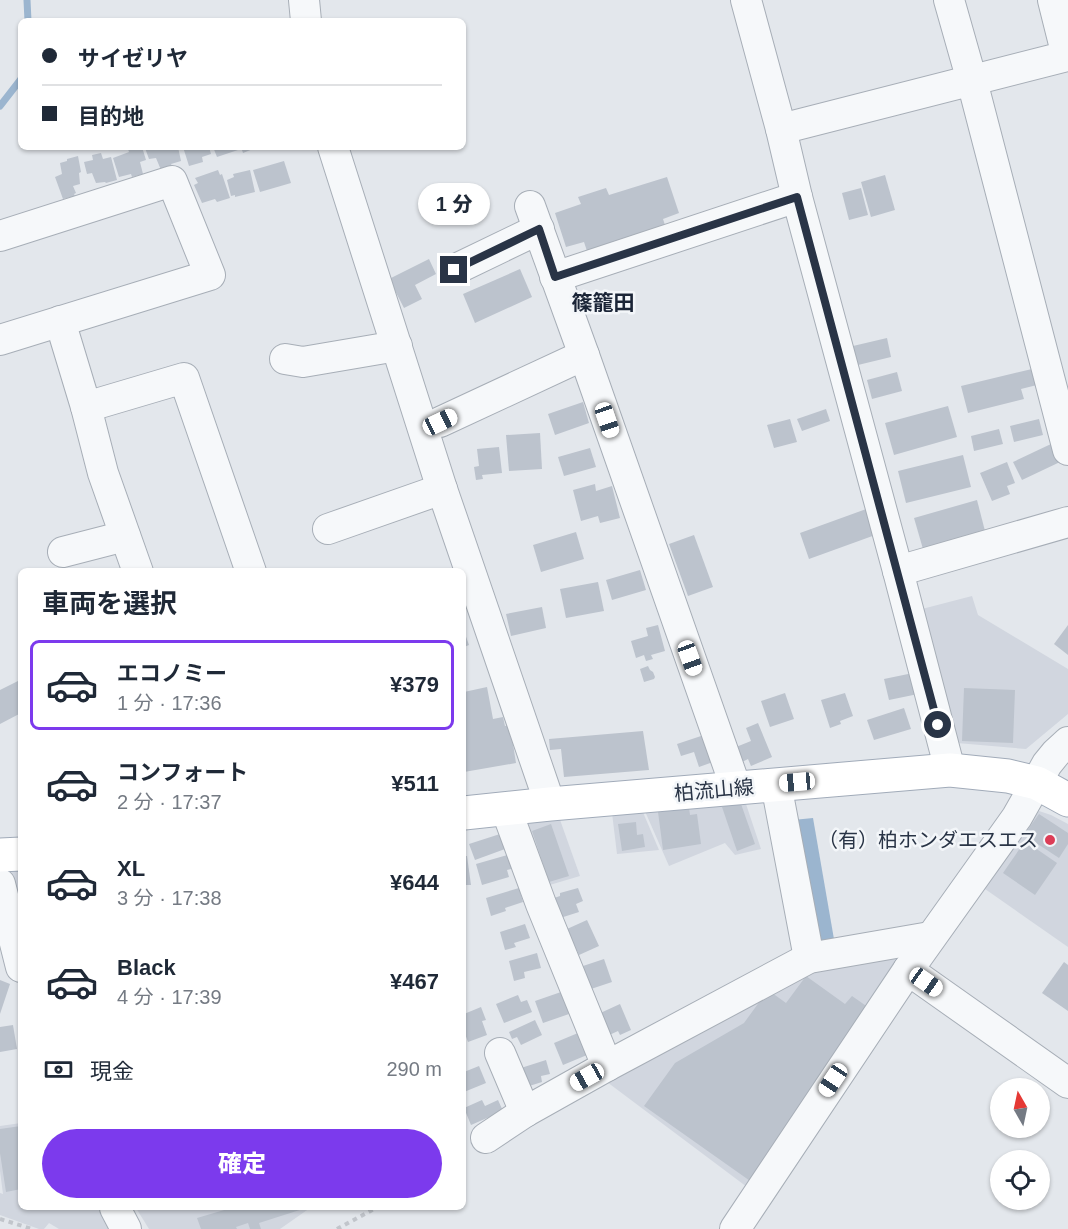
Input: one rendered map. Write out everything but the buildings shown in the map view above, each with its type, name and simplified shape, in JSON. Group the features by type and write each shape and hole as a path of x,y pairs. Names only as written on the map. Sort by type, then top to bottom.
{"main road":[{"name":"柏流山線","path":"466,813 950,770 1008,776 1036,783 1068,800"},
{"path":"0,855 18,854"}],"street":[{"path":"304,0 306,18"},
{"path":"746,0 950,770"},
{"path":"949,0 1068,450"},
{"path":"781,129 1067,56 1053,0"},
{"path":"334,150 442,489 550,804"},
{"path":"0,236 172,181 210,275 0,340"},
{"path":"555,277 797,197"},
{"path":"454,270 535,218 736,788"},
{"path":"60,321 86,406 103,473 137,568"},
{"path":"285,359 303,362 398,346"},
{"path":"440,422 584,355"},
{"path":"86,406 184,378 250,568"},
{"path":"328,529 442,489"},
{"path":"898,571 1068,522"},
{"path":"63,552 125,536"},
{"path":"735,1229 930,937 1017,817 1047,764 1068,742"},
{"path":"776,784 808,958"},
{"path":"506,809 541,904 608,1066"},
{"path":"0,884 4,912 18,957"},
{"path":"486,1138 525,1112 808,958 930,937"},
{"path":"908,970 1068,1083"},
{"path":"500,1053 525,1112"},
{"path":"116,1210 126,1229"}],"path":[{"path":"337,1229 372,1210"},
{"path":"0,1219 32,1229"}],"shaded area":[{"path":"972,596 978,615 1068,669 1068,714 1026,749 957,743 922,609"},
{"path":"744,798 761,849 735,855 725,843 669,866 644,809"},
{"path":"642,810 659,850 617,854 612,813"},
{"path":"1039,811 1068,824 1068,947 985,889"},
{"path":"559,817 580,876 543,887 518,821"},
{"path":"18,862 18,900 5,872"},
{"path":"896,956 905,966 751,1190 607,1082 804,973"},
{"path":"18,1123 18,1210 107,1210 117,1229 59,1229 49,1223 44,1229 39,1229 0,1215 0,1193 3,1194 0,1171 0,1126"},
{"path":"137,1210 307,1210 280,1229 149,1229"}],"water":[{"path":"813,818 835,945 817,940 793,820"}],"waterway":[{"path":"27,0 28,18"},
{"path":"0,106 18,83"}],"place":[{"name":"（有）柏ホンダエスエス","path":"1050,840"}],"district":[{"name":"篠籠田","path":"603,303"}],"route":[{"path":"454,270 539,229 555,277 797,197 938,725"}]}
